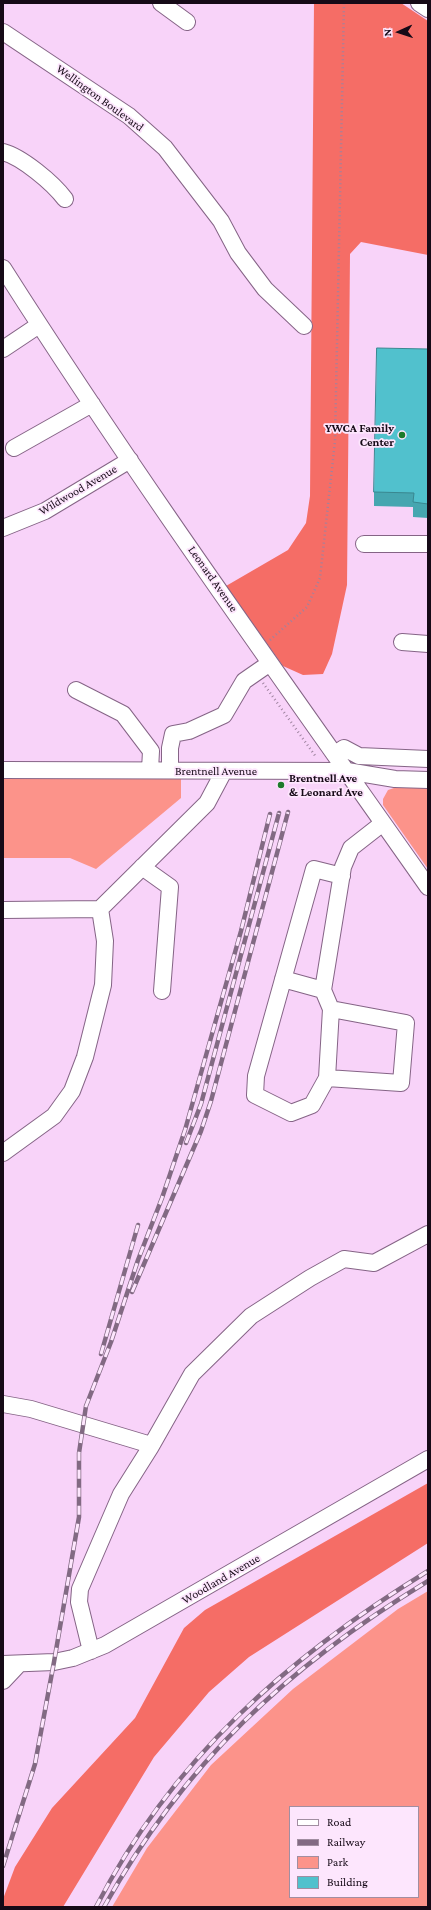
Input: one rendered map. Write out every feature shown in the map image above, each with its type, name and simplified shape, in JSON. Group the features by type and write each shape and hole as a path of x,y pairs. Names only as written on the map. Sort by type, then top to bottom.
{"street":[{"path":"161,3 188,22"},
{"path":"419,3 428,9"},
{"name":"Wellington Boulevard","path":"3,32 129,116 165,148 221,220 238,253 265,289 304,326"},
{"path":"3,152 22,161 54,186 65,199"},
{"name":"Leonard Avenue","path":"3,268 39,325 130,460 270,663 428,887"},
{"path":"3,349 39,325"},
{"path":"14,448 92,404"},
{"name":"Wildwood Avenue","path":"3,528 45,511 130,460"},
{"path":"364,544 428,544"},
{"path":"402,642 428,644"},
{"path":"170,770 170,748 173,734 189,731 224,715 244,681 270,663"},
{"path":"76,690 123,714 151,750 150,770"},
{"path":"335,754 344,748 359,756 428,759"},
{"path":"395,779 396,758"},
{"name":"Brentnell Avenue","path":"3,770 347,771 395,779 428,780"},
{"path":"3,910 100,909 207,803 224,771"},
{"path":"342,876 314,869 256,1076 255,1095 291,1113 312,1105 327,1078 331,1009 324,990 342,876 343,867 351,848 383,823"},
{"path":"142,867 170,887 162,991"},
{"path":"3,1153 54,1116 72,1091 85,1057 103,985 105,941 100,909"},
{"path":"283,979 324,990"},
{"path":"327,1078 401,1083 406,1023 331,1009"},
{"path":"91,1651 79,1602 80,1589 121,1494 151,1446 192,1374 251,1316 310,1278 344,1259 374,1263 428,1234"},
{"path":"3,1404 31,1409 151,1446"},
{"name":"Woodland Avenue","path":"3,1664 19,1664 67,1659 106,1645 428,1459"},
{"path":"3,1681 19,1664"}],"path":[{"path":"261,649 308,607 320,578 335,441 344,3"},
{"path":"255,673 326,771"}],"green space":[{"path":"3,779 181,779 181,798 96,869 70,858 3,858"},
{"path":"400,786 428,787 428,869 383,805 383,799 388,790"},
{"path":"428,1591 428,1907 112,1907 147,1848 211,1765 293,1689 398,1609"}],"shaded area":[{"path":"314,3 401,3 428,21 428,255 361,242 350,254 347,585 332,654 323,674 303,675 283,666 226,586 288,550 306,523 310,496"},
{"path":"428,1483 428,1543 249,1657 209,1692 154,1757 63,1907 3,1907 3,1899 15,1867 52,1808 135,1718 184,1628 205,1610"}],"building":[{"name":"YWCA Family Center","path":"377,348 428,349 428,504 413,502 414,493 374,492"}],"railway":[{"path":"132,1292 201,1131 211,1101 288,812"},
{"path":"186,1143 201,1104 279,813"},
{"path":"3,1866 35,1764 54,1662 79,1517 79,1453 86,1406 111,1342 138,1260 162,1198 185,1130 241,931 270,814"},
{"path":"101,1354 138,1225"},
{"path":"96,1907 126,1854 160,1804 198,1758 238,1716 281,1676 328,1639 377,1604 428,1571"},
{"path":"104,1907 135,1855 169,1807 205,1763 244,1722 285,1684 329,1648 377,1614 428,1581"}],"place":[{"name":"YWCA Family Center","path":"402,435"},
{"name":"Brentnell Ave & Leonard Ave","path":"281,785"}]}
